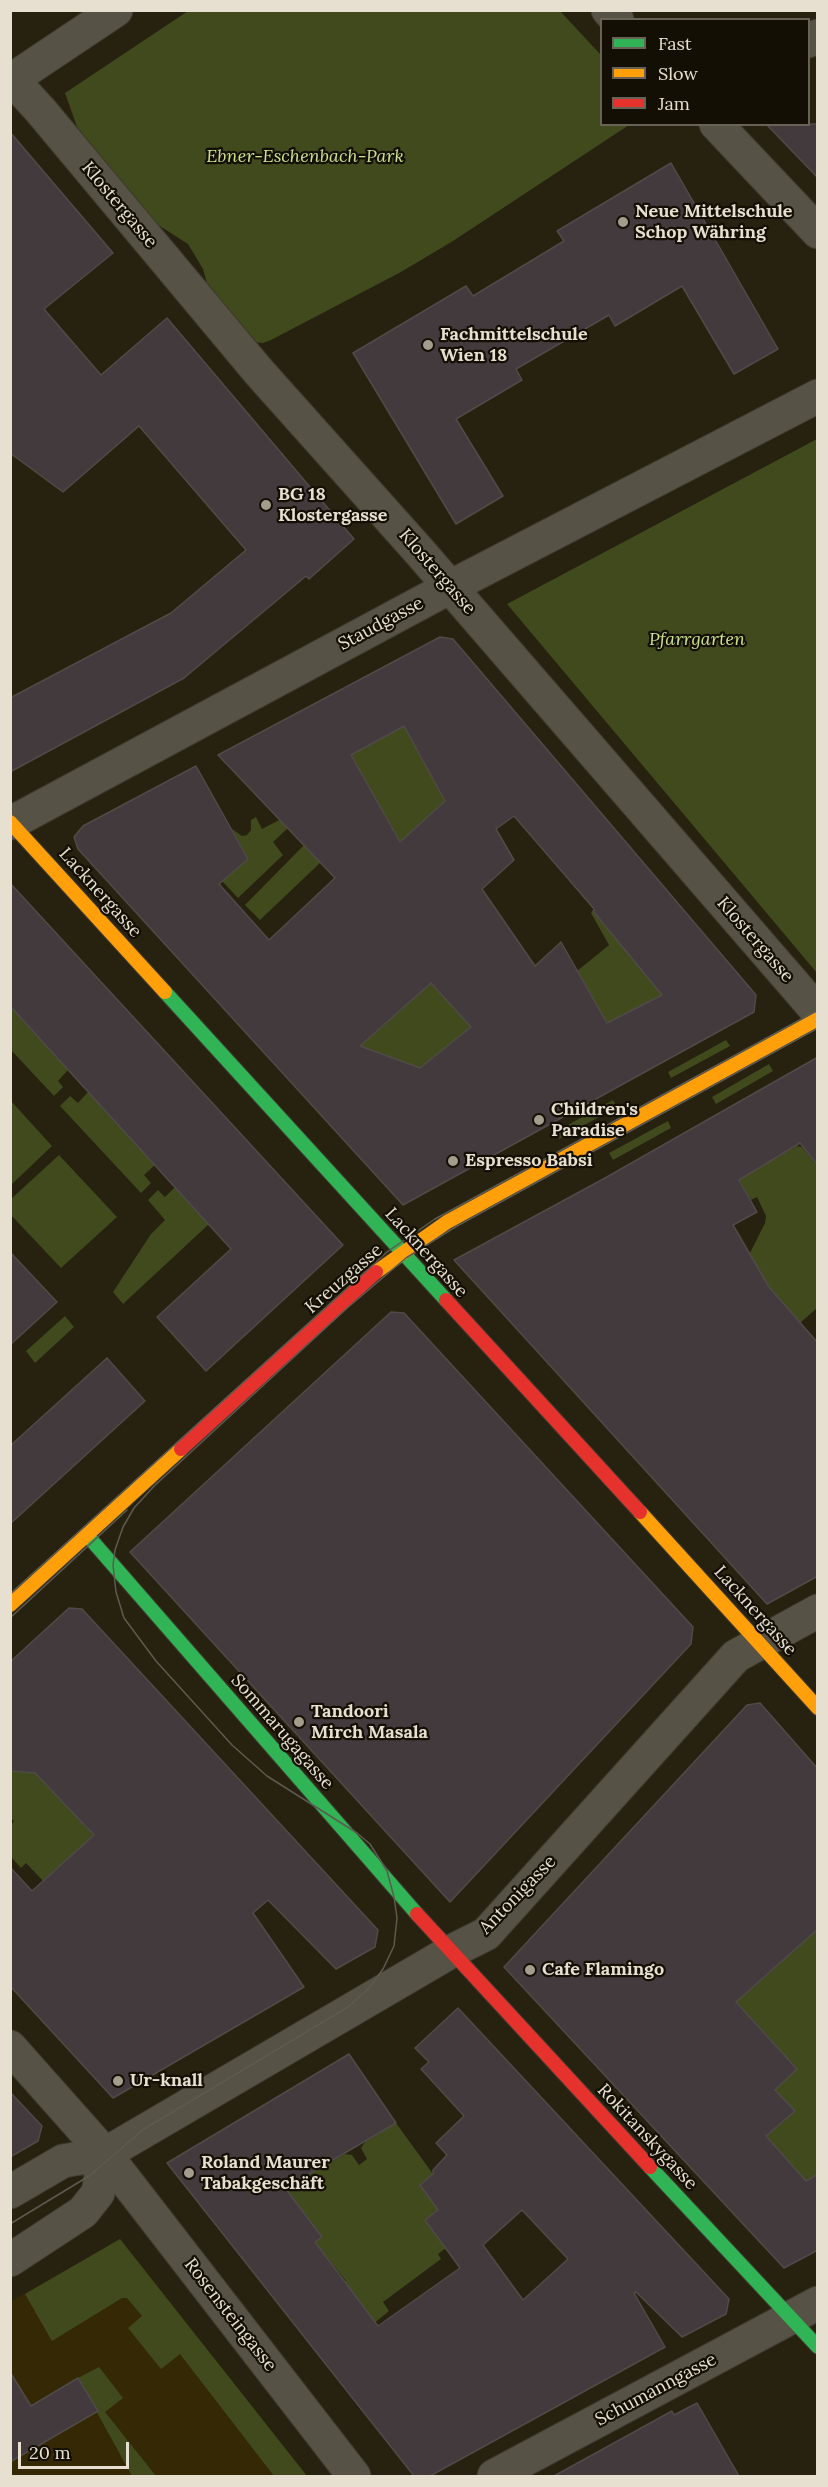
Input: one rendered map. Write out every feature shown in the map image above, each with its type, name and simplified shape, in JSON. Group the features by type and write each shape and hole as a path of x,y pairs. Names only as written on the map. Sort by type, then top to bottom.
{"street":[{"path":"11,79 116,10"},
{"name":"Klostergasse","path":"11,79 251,363 450,587 818,1012"},
{"path":"718,126 818,232"},
{"name":"Staudgasse","path":"11,823 450,587 818,396"},
{"name":"Lacknergasse","path":"11,823 818,1708"},
{"name":"Kreuzgasse","path":"10,1605 387,1263 447,1222 818,1019"},
{"name":"Sommarugagasse","path":"87,1535 450,1952"},
{"name":"Antonigasse","path":"10,2192 63,2161 105,2154 450,1952 486,1934 736,1656 818,1611"},
{"name":"Rokitanskygasse","path":"450,1952 804,2310 818,2347"},
{"name":"Rosensteingasse","path":"10,2048 105,2154 354,2476"},
{"path":"10,2260 83,2212 98,2193 105,2154"},
{"name":"Schumanngasse","path":"494,2476 804,2310"}],"shaded area":[{"path":"120,2239 307,2476 11,2476 10,2302"}],"green space":[{"name":"Ebner-Eschenbach-Park","path":"188,11 560,11 600,54 600,126 627,126 453,241 401,272 263,343 249,342 208,287 203,269 188,244 138,212 86,152 65,93"},
{"name":"Pfarrgarten","path":"817,439 817,973 507,604"},
{"path":"404,726 445,801 400,842 351,755"},
{"path":"256,817 262,829 283,818 288,828 273,842 283,855 238,898 222,881 248,859 232,829 242,836 247,835 251,830 251,820"},
{"path":"304,845 321,862 260,920 245,905"},
{"path":"599,905 622,932 616,939 668,993 607,1024 577,971 609,945 591,913"},
{"path":"421,971 471,1027 422,1069 354,1044 374,1034 402,1009"},
{"path":"10,1006 68,1070 58,1081 63,1087 54,1096 11,1050"},
{"path":"726,1040 730,1046 671,1078 668,1072"},
{"path":"769,1064 773,1071 716,1104 712,1097"},
{"path":"88,1092 155,1165 144,1175 151,1183 141,1193 60,1106 70,1096 78,1103"},
{"path":"613,1100 617,1107 559,1139 555,1132"},
{"path":"11,1101 52,1146 11,1185"},
{"path":"668,1121 671,1128 613,1160 609,1153"},
{"path":"797,1146 802,1147 817,1166 817,1308 800,1323 769,1287 749,1255 765,1223 766,1216 757,1197 751,1200 734,1170 772,1160"},
{"path":"59,1155 117,1217 61,1268 10,1214 11,1199"},
{"path":"175,1187 209,1224 123,1304 113,1292 151,1234 165,1220 148,1200 158,1190 165,1197"},
{"path":"65,1316 74,1327 35,1363 26,1351"},
{"path":"22,1756 94,1836 43,1881 26,1863 21,1868 11,1857 11,1825 14,1821 11,1818 10,1771 15,1772 19,1768"},
{"path":"818,1905 817,2174 799,2185 780,2164 786,2158 766,2136 795,2111 775,2090 797,2069 735,2000"},
{"path":"396,2123 433,2174 420,2185 438,2210 425,2220 446,2248 438,2254 441,2259 383,2302 389,2311 373,2324 343,2284 346,2281 315,2242 321,2237 283,2201 291,2195 276,2177 312,2157 319,2169 345,2154 352,2155 359,2165 367,2159 361,2148 365,2142"},
{"path":"120,2239 307,2476 274,2476 180,2354 161,2369 128,2328 142,2316 127,2298 122,2298 52,2341 25,2294"},
{"path":"99,2367 123,2398 105,2412 156,2476 132,2476 78,2378"}],"building":[{"path":"818,124 818,178 768,126"},
{"path":"10,132 113,253 44,309 101,375 167,318 354,539 309,579 306,576 184,678 10,772 10,698 171,613 246,550 139,426 63,492 10,453"},
{"path":"671,163 778,349 734,374 682,286 615,326 609,315 516,369 522,380 456,419 503,496 456,524 353,353 466,286 473,296 564,241 557,231"},
{"path":"440,637 453,639 756,995 754,1012 403,1205 78,849 74,837 83,826 196,766 248,859 219,884 269,940 335,878 218,755","holes":["404,726 445,801 400,842 351,755","514,816 595,910 593,911 662,995 607,1023 561,942 535,966 482,889 514,860 496,829","431,983 471,1027 420,1068 360,1046"]},
{"path":"10,883 343,1245 206,1371 157,1317 231,1249 10,1006"},
{"path":"818,1057 818,1166 800,1143 739,1180 757,1212 733,1225 769,1287 818,1343 818,1576 767,1604 454,1260 605,1178"},
{"path":"10,1252 57,1302 10,1345"},
{"path":"391,1312 404,1313 693,1627 691,1644 450,1902 130,1552"},
{"path":"107,1358 145,1401 10,1524 10,1446"},
{"path":"69,1608 82,1609 378,1930 375,1947 336,1969 268,1900 253,1913 304,1987 113,2098 10,1986 10,1867 32,1891 94,1835 35,1773 10,1771 10,1662"},
{"path":"760,1703 818,1769 818,1929 736,2002 797,2069 775,2090 795,2111 766,2136 806,2181 818,2174 818,2250 784,2268 504,1967 747,1705"},
{"path":"458,2008 729,2299 726,2314 682,2337 636,2292 634,2293 665,2347 430,2476 414,2476 167,2163 349,2054 396,2123 285,2188 322,2237 315,2242 378,2326 460,2268 425,2220 438,2210 420,2185 433,2174 433,2170 447,2155 436,2143 464,2116 421,2069 429,2062 415,2048","holes":["522,2210 568,2259 523,2300 483,2245"]},
{"path":"10,2092 42,2126 38,2141 10,2157"},
{"path":"10,2372 31,2406 78,2378 98,2411 10,2462"},
{"path":"697,2403 739,2476 554,2476 672,2411 674,2415"}],"tram line":[{"path":"10,1594 387,1252 435,1219 818,1010"},
{"path":"152,1488 346,1309 406,1258 457,1226 818,1028"},
{"path":"10,2224 89,2176 144,2129 348,2007 370,1987 383,1969 394,1946 397,1918 394,1897 387,1871 370,1844 357,1833 267,1776 232,1745 156,1661 124,1618 116,1592 113,1565 115,1550 123,1527 134,1508 157,1483"},
{"path":"10,1618 127,1510"}],"traffic: fast":[{"path":"165,992 446,1300"},
{"path":"87,1535 417,1914"},
{"path":"650,2167 818,2347"}],"traffic: slow":[{"path":"10,822 165,992"},
{"path":"376,1272 447,1222 818,1019"},
{"path":"10,1605 181,1449"},
{"path":"640,1512 818,1708"}],"traffic: jam":[{"path":"181,1449 376,1272"},
{"path":"446,1300 640,1512"},
{"path":"417,1914 650,2167"}],"place":[{"name":"Neue Mittelschule Schop Währing","path":"623,222"},
{"name":"Fachmittelschule Wien 18","path":"428,345"},
{"name":"BG 18 Klostergasse","path":"266,505"},
{"name":"Children's Paradise","path":"539,1120"},
{"name":"Espresso Babsi","path":"453,1161"},
{"name":"Tandoori Mirch Masala","path":"299,1722"},
{"name":"Cafe Flamingo","path":"530,1970"},
{"name":"Ur-knall","path":"118,2081"},
{"name":"Roland Maurer Tabakgeschäft","path":"189,2173"}]}
